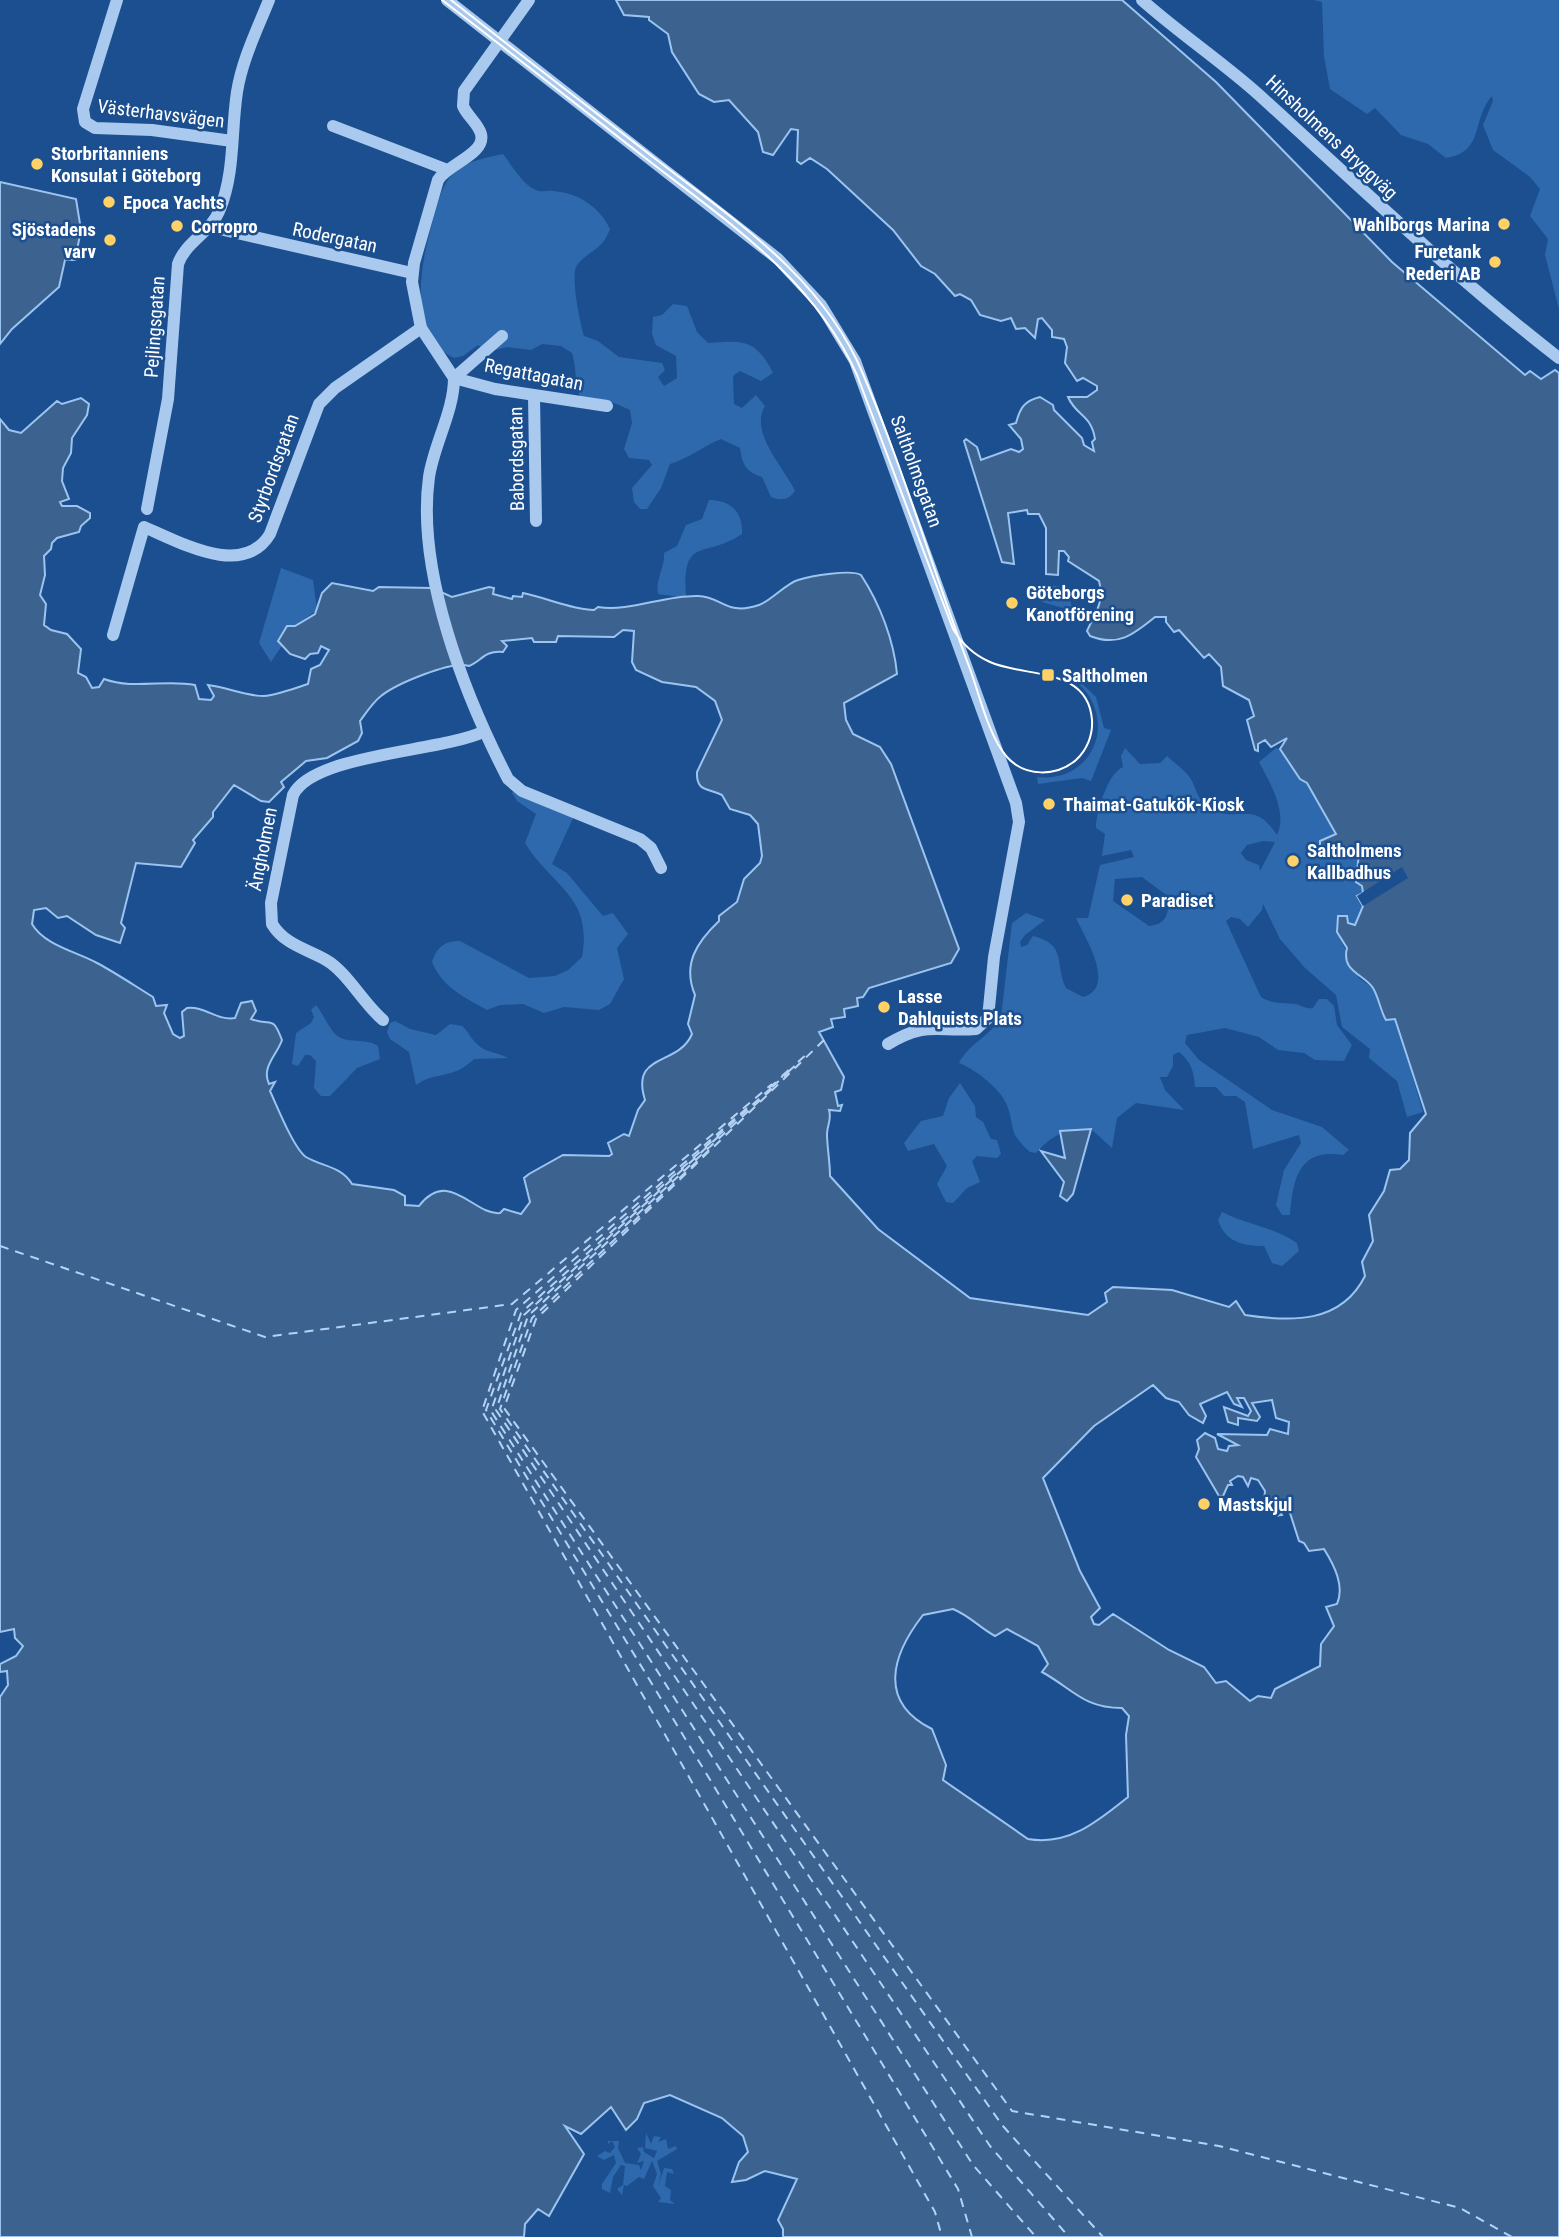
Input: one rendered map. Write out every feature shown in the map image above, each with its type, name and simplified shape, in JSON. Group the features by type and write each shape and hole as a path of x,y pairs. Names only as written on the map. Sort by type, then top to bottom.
{"street":[{"name":"Västerhavsvägen","path":"117,0 83,109 85,122 95,128 152,130 232,141"},
{"name":"Pejlingsgatan","path":"147,509 170,388 178,264 185,249 211,227 224,197 238,85 269,0"},
{"name":"Saltholmsgatan","path":"447,0 791,271 821,305 845,342 870,398 1016,803 1018,822 994,957 988,1018 976,1029 931,1027 905,1034 887,1044"},
{"path":"454,378 421,328 412,273 434,191 445,169 471,155 480,144 480,131 465,111 463,97 470,82 529,0"},
{"name":"Hinsholmens Bryggväg","path":"1142,0 1257,93 1360,191 1491,305 1559,358"},
{"path":"333,126 445,169"},
{"name":"Rodergatan","path":"211,227 412,273"},
{"name":"Styrbordsgatan","path":"113,635 144,527 203,551 240,555 256,550 270,534 319,404 335,388 421,328"},
{"path":"502,336 454,378 429,485 432,565 459,666 483,732 513,784 522,791 640,839 651,848 660,868"},
{"name":"Regattagatan","path":"454,378 534,396 607,406"},
{"name":"Babordsgatan","path":"534,396 536,521"},
{"name":"Ängholmen","path":"383,1020 366,1006 334,966 288,941 272,924 271,903 293,795 299,785 326,768 436,746 483,732"}],"shaded area":[{"path":"616,0 1122,0 1216,82 1392,262 1525,375 1530,371 1541,379 1555,370 1559,373 1559,2237 783,2237 783,2229 778,2220 797,2179 765,2171 746,2180 732,2182 739,2162 748,2152 743,2136 722,2118 670,2095 644,2103 637,2119 626,2130 611,2107 581,2134 565,2126 584,2154 549,2216 538,2209 525,2224 524,2237 0,2237 0,1697 8,1685 7,1671 0,1672 0,1664 16,1656 23,1646 15,1638 14,1629 0,1632 0,419 9,430 21,433 57,401 62,404 81,398 89,404 87,415 72,438 71,453 63,468 62,481 69,499 60,502 62,506 77,506 90,513 90,518 81,526 79,532 57,538 52,543 51,549 44,556 45,575 40,595 46,604 44,625 51,630 67,634 81,649 78,673 86,677 92,688 99,687 104,679 127,684 184,683 195,685 199,699 211,700 214,696 208,685 264,696 308,684 311,669 320,665 329,650 321,646 318,653 310,654 305,659 290,654 278,641 287,626 295,626 315,614 322,593 332,583 373,591 379,587 432,588 452,597 489,587 494,588 493,594 512,599 513,596 522,597 523,593 576,608 594,610 598,607 622,607 685,596 706,597 732,607 748,608 764,603 788,585 804,578 840,573 861,575 885,623 897,674 844,703 846,720 853,734 880,747 891,764 959,949 951,963 869,988 863,997 857,998 858,1006 844,1009 845,1017 831,1019 833,1027 819,1032 844,1077 841,1090 835,1092 838,1106 842,1105 840,1111 829,1110 827,1134 830,1176 878,1229 970,1298 1088,1315 1107,1302 1105,1293 1113,1287 1172,1290 1229,1307 1236,1301 1245,1315 1280,1319 1313,1316 1329,1311 1355,1292 1365,1276 1362,1262 1373,1241 1369,1215 1384,1191 1390,1170 1400,1169 1409,1160 1410,1133 1426,1114 1395,1019 1386,1020 1373,988 1350,968 1346,956 1347,948 1337,932 1338,916 1347,916 1348,923 1355,925 1363,906 1357,896 1363,893 1362,886 1356,882 1359,853 1352,846 1320,851 1320,841 1336,834 1307,783 1300,779 1280,749 1287,738 1271,747 1265,740 1258,744 1258,751 1255,750 1247,720 1254,716 1249,700 1223,686 1221,667 1209,654 1204,658 1179,630 1174,632 1166,622 1166,617 1155,617 1132,634 1117,640 1090,636 1087,631 1101,595 1099,581 1068,561 1069,557 1064,551 1059,551 1058,575 1046,574 1046,528 1039,514 1028,514 1027,510 1008,513 1014,564 1002,562 964,441 966,439 977,447 981,460 1011,449 1019,452 1023,449 1021,439 1009,425 1016,423 1026,403 1040,397 1053,405 1054,410 1082,438 1084,445 1094,451 1093,431 1068,397 1087,397 1097,390 1097,386 1083,378 1077,381 1065,363 1067,347 1064,339 1052,337 1052,330 1042,318 1038,319 1035,338 1025,328 1016,329 1011,318 1001,321 980,315 971,300 960,294 955,296 935,274 921,266 893,230 827,169 810,158 801,164 797,161 798,130 791,129 773,155 763,152 758,132 729,100 714,102 699,94 672,52 668,34 649,20 649,17 624,15","holes":["623,630 634,631 632,662 636,670 662,682 696,687 715,701 722,720 697,772 697,778 701,786 722,795 730,809 750,815 758,824 762,856 760,863 744,879 737,902 719,916 719,921 698,945 690,973 695,995 688,1024 692,1034 677,1051 658,1061 644,1074 642,1085 645,1100 638,1110 629,1136 624,1134 608,1143 612,1154 609,1156 563,1155 529,1174 524,1178 530,1202 521,1214 504,1209 500,1213 490,1212 461,1196 441,1191 430,1195 419,1206 405,1205 405,1196 394,1190 352,1184 337,1170 306,1157 291,1137 270,1091 275,1082 269,1084 267,1078 268,1067 282,1040 274,1024 251,1019 256,1011 252,1001 241,1003 235,1018 187,1008 182,1012 184,1036 180,1038 173,1034 164,1013 167,1005 156,1006 153,997 97,963 53,943 32,924 34,910 46,908 58,918 67,916 96,935 120,943 125,928 121,923 136,863 181,867 195,843 193,840 213,817 213,812 234,785 261,801 269,802 284,787 281,782 306,761 327,758 358,741 362,733 360,721 381,696 424,674 450,666 469,666 487,654 503,652 507,646 502,641 532,638 534,642 556,642 558,636 614,637","1153,1385 1166,1398 1179,1402 1189,1415 1203,1423 1206,1416 1200,1404 1227,1392 1234,1404 1242,1407 1237,1398 1244,1398 1251,1411 1248,1416 1224,1407 1228,1422 1238,1425 1238,1418 1257,1421 1260,1417 1252,1403 1272,1400 1276,1418 1289,1422 1288,1434 1270,1429 1267,1435 1217,1434 1238,1445 1229,1446 1227,1451 1218,1449 1215,1438 1205,1433 1197,1440 1199,1449 1196,1457 1219,1496 1223,1496 1228,1485 1232,1485 1230,1481 1238,1476 1243,1477 1248,1486 1251,1478 1258,1480 1265,1491 1264,1501 1275,1516 1282,1515 1278,1505 1281,1502 1290,1513 1299,1541 1304,1543 1309,1551 1324,1549 1328,1555 1340,1590 1337,1604 1326,1607 1334,1626 1321,1644 1320,1666 1275,1689 1271,1698 1258,1696 1250,1701 1226,1681 1216,1683 1204,1667 1169,1650 1113,1614 1099,1625 1094,1624 1091,1617 1100,1608 1080,1571 1043,1478 1094,1426","953,1609 995,1636 1007,1629 1038,1646 1048,1664 1042,1672 1088,1701 1097,1705 1122,1708 1129,1716 1126,1735 1128,1797 1082,1830 1057,1839 1028,1839 943,1780 946,1765 932,1729 903,1706 895,1677 903,1646 923,1615"]},
{"path":"1314,0 1559,0 1559,309 1545,255 1548,239 1530,216 1540,189 1530,177 1493,150 1483,125 1493,101 1492,96 1481,115 1472,142 1458,155 1446,158 1428,144 1401,135 1375,108 1367,114 1330,89 1324,56 1322,2"},
{"path":"503,154 531,187 538,191 562,192 587,202 600,214 610,229 603,242 577,265 575,271 576,299 584,336 598,341 619,357 662,363 665,370 658,377 664,386 677,378 676,356 656,345 652,334 653,317 662,315 673,304 687,306 697,332 708,343 740,342 748,344 761,354 773,373 761,381 740,371 733,376 734,404 742,408 756,395 765,406 761,427 770,450 795,491 790,496 782,499 771,497 762,477 746,467 740,448 721,439 670,464 661,488 647,509 640,509 634,502 632,488 652,465 649,460 629,458 624,449 632,423 630,410 612,402 581,399 572,353 561,346 542,344 531,350 507,347 488,352 478,345 463,356 454,358 439,348 429,333 423,316 421,297 424,258 438,202 447,181 457,170 473,162"},
{"path":"0,182 76,199 81,230 75,260 65,260 59,287 12,329 0,344"},
{"path":"709,500 724,502 734,509 740,519 742,534 692,556 686,578 686,598 658,594 664,553 677,546 686,525 702,519"},
{"path":"281,568 313,580 317,610 295,626 271,662 259,643"},
{"path":"1044,584 1067,588 1073,611 1042,602 1040,597"},
{"path":"1069,671 1096,697 1104,728 1111,730 1091,781 1082,778 1038,784 1037,777 1059,776 1076,768 1089,756 1096,740 1098,722 1093,704 1082,687 1063,673"},
{"path":"1125,748 1140,764 1160,763 1167,756 1187,774 1206,806 1221,813 1253,814 1268,824 1277,835 1280,826 1279,807 1259,762 1276,748 1280,749 1320,801 1333,824 1336,836 1329,836 1323,842 1323,853 1352,846 1359,853 1359,863 1408,878 1360,910 1356,925 1348,923 1347,916 1337,932 1359,978 1374,989 1381,1013 1395,1018 1423,1112 1407,1117 1397,1081 1369,1058 1370,1049 1342,1027 1336,995 1305,968 1280,939 1263,904 1262,910 1248,927 1240,919 1231,917 1226,921 1261,997 1306,1008 1313,1008 1319,999 1327,999 1334,1006 1337,1025 1352,1045 1344,1061 1315,1060 1304,1053 1278,1050 1259,1037 1225,1028 1187,1035 1185,1043 1199,1060 1272,1110 1322,1127 1349,1150 1343,1155 1317,1156 1301,1168 1293,1189 1290,1215 1282,1215 1276,1205 1284,1170 1301,1143 1299,1135 1253,1149 1245,1102 1236,1096 1224,1096 1216,1087 1195,1087 1191,1067 1179,1052 1173,1055 1173,1066 1167,1077 1160,1077 1165,1090 1184,1110 1136,1103 1117,1118 1112,1148 1091,1129 1082,1129 1054,1137 1036,1153 1030,1152 1018,1139 1006,1103 998,1091 979,1074 959,1063 1001,1017 1012,923 1026,913 1045,920 1025,935 1020,942 1021,947 1027,945 1033,936 1051,944 1056,950 1066,988 1083,997 1093,992 1098,983 1096,961 1076,918 1088,918 1100,865 1134,857 1131,850 1102,856 1105,834 1096,828 1098,813 1108,785 1123,767 1121,756","holes":["1263,841 1275,842 1260,871 1259,865 1246,860 1241,853 1247,845","1142,877 1169,897 1166,917 1155,925 1149,926 1113,901 1115,879"]},
{"path":"514,791 574,816 552,864 567,873 603,916 613,913 628,934 617,948 624,979 610,1004 599,1010 564,1007 544,1013 523,1004 500,1005 487,1010 448,985 432,962 442,946 460,941 529,978 555,976 568,970 582,957 582,920 568,894 525,843 536,814 517,801 512,793"},
{"path":"316,1005 335,1034 350,1040 373,1043 378,1046 380,1059 357,1068 330,1096 321,1096 314,1088 316,1061 310,1055 305,1055 298,1066 292,1064 296,1033 311,1023 314,1017 311,1010"},
{"path":"395,1021 410,1029 436,1035 450,1024 462,1026 480,1047 508,1058 474,1059 459,1070 416,1085 409,1052 390,1039 387,1032 390,1023"},
{"path":"960,1083 975,1106 976,1117 983,1122 991,1139 997,1140 1001,1154 997,1158 977,1156 972,1161 980,1182 967,1188 953,1203 946,1202 937,1184 947,1166 934,1144 908,1151 904,1143 921,1121 943,1116 949,1098"},
{"path":"1091,1129 1073,1194 1067,1201 1060,1196 1064,1182 1041,1151 1065,1158 1060,1131"},
{"path":"1222,1212 1287,1237 1297,1243 1299,1251 1282,1266 1272,1263 1264,1246 1242,1244 1225,1233 1218,1220"},
{"path":"646,2133 651,2144 654,2136 661,2137 658,2142 666,2139 668,2149 676,2146 677,2149 657,2161 661,2174 658,2187 664,2168 672,2169 674,2174 667,2172 665,2186 671,2190 670,2200 675,2204 658,2202 661,2198 653,2186 657,2174 652,2161 644,2179 639,2177 627,2186 624,2185 622,2195 617,2189 623,2185 625,2166 621,2165 613,2177 610,2193 602,2189 602,2184 616,2163 614,2155 604,2160 597,2156 605,2151 610,2153 615,2147 612,2141 619,2141 618,2148 625,2163 639,2165 641,2170 644,2161 637,2163 641,2154 637,2148 643,2147 644,2152 654,2158 657,2151 645,2148"}],"pier":[{"path":"1402,867 1408,878 1363,906 1357,896"}],"ferry route":[{"path":"824,1040 536,1319 504,1408 1012,2111 1219,2146 1460,2208 1512,2237"},
{"path":"798,1062 809,1052"},
{"path":"788,1072 799,1062"},
{"path":"782,1076 793,1066"},
{"path":"772,1087 789,1072"},
{"path":"769,1088 783,1076"},
{"path":"0,1246 265,1337 512,1304 772,1084"},
{"path":"771,1088 521,1313 486,1410 958,2189 972,2237"},
{"path":"772,1089 528,1316 496,1410 990,2146 1069,2237"},
{"path":"747,1108 516,1310 482,1411 935,2212 942,2237"},
{"path":"719,1136 524,1315 491,1411 973,2165 1036,2237"},
{"path":"709,1150 532,1318 500,1409 1002,2125 1103,2237"}],"tram line":[{"path":"442,0 736,228 765,253 817,309 839,340 857,375 953,629 957,634 960,639 969,649 990,662 1053,677 1079,690 1088,703 1092,726 1086,747 1076,760 1059,770 1031,771 1014,764 1000,748 985,715 974,680 970,669 956,632 878,410 846,339 824,308 800,279 744,228 451,0"}],"place":[{"name":"Storbritanniens Konsulat i Göteborg","path":"37,164"},
{"name":"Epoca Yachts","path":"109,202"},
{"name":"Wahlborgs Marina","path":"1504,224"},
{"name":"Corropro","path":"177,226"},
{"name":"Sjöstadens varv","path":"110,240"},
{"name":"Furetank Rederi AB","path":"1495,262"},
{"name":"Göteborgs Kanotförening","path":"1012,603"},
{"name":"Saltholmen","path":"1048,675"},
{"name":"Thaimat-Gatukök-Kiosk","path":"1049,804"},
{"name":"Saltholmens Kallbadhus","path":"1293,861"},
{"name":"Paradiset","path":"1127,900"},
{"name":"Lasse Dahlquists Plats","path":"884,1007"},
{"name":"Mastskjul","path":"1204,1504"}]}
